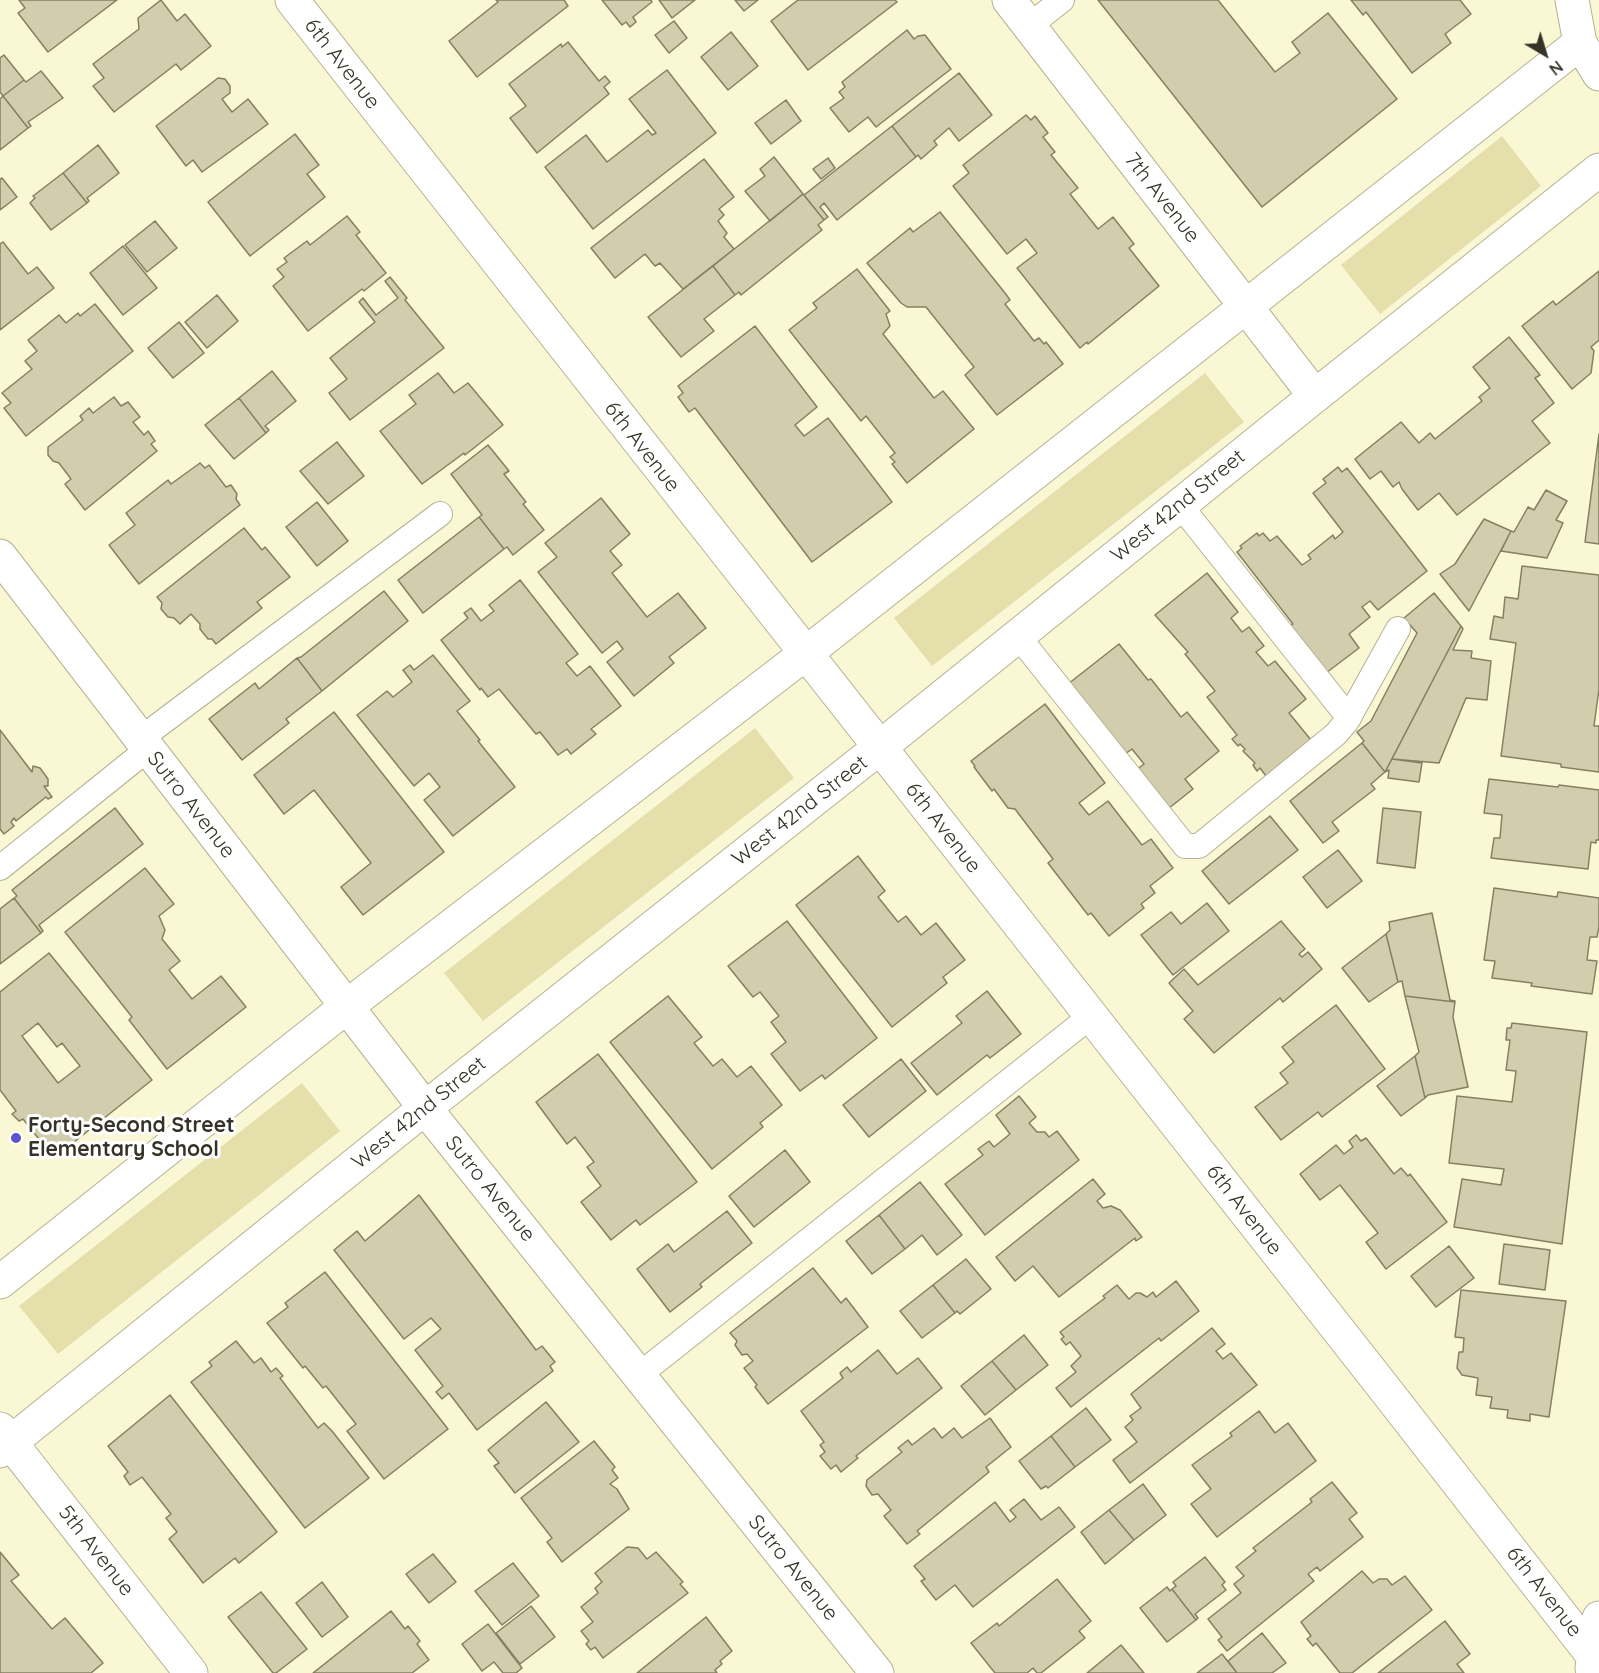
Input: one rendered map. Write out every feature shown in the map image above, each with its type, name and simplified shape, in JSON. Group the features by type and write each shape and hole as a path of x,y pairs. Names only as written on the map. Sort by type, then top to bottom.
{"street":[{"name":"6th Avenue","path":"292,0 1377,1379 1593,1665"},
{"name":"7th Avenue","path":"1009,0 1315,396"},
{"path":"1572,0 1580,43 1599,74"},
{"path":"0,1282 346,1007 805,654 1580,43"},
{"name":"West 42nd Street","path":"4,1440 879,748 1180,504 1599,170"},
{"name":"Sutro Avenue","path":"0,556 425,1108 877,1673"},
{"name":"5th Avenue","path":"4,1440 191,1673"},
{"path":"1593,1665 1599,1618"}],"lane":[{"path":"1029,26 1062,0"},
{"path":"1180,504 1349,718"},
{"path":"0,868 144,744 440,514"},
{"path":"1018,636 1185,846 1199,846 1336,734 1349,718 1398,629"},
{"path":"639,1375 1090,1016"}],"shaded area":[{"path":"1502,136 1541,186 1380,314 1341,265"},
{"path":"1205,373 1244,422 932,666 894,618"},
{"path":"755,728 794,778 483,1021 444,973"},
{"path":"302,1083 340,1131 58,1354 19,1306"}],"building":[{"path":"19,0 117,0 48,52 18,13 25,8"},
{"path":"161,0 177,21 185,14 211,46 181,70 176,64 114,112 93,86 104,78 93,64 139,29 138,18"},
{"path":"496,0 564,0 568,6 477,77 449,41 498,2"},
{"path":"602,0 651,0 652,2 633,17 636,22 630,27 626,22 622,25"},
{"path":"659,0 695,0 672,18"},
{"path":"735,0 758,0 744,11"},
{"path":"798,0 895,0 897,2 808,70 771,21"},
{"path":"1098,0 1218,0 1275,72 1300,53 1292,42 1328,13 1397,99 1262,207"},
{"path":"1351,0 1460,0 1471,14 1445,34 1451,43 1412,73 1366,12 1363,15"},
{"path":"674,21 687,38 669,53 655,35"},
{"path":"907,30 914,39 925,35 951,69 876,127 868,117 849,132 830,108 844,98 839,92 845,87 842,82"},
{"path":"731,32 758,66 728,90 701,57"},
{"path":"568,42 599,81 605,76 610,82 604,87 609,94 537,153 510,118 526,106 509,84 561,44 562,47"},
{"path":"4,55 24,80 3,96 0,92 0,58"},
{"path":"667,70 716,133 593,229 545,167 586,135 607,162 648,130 652,135 656,133 629,99"},
{"path":"41,71 63,98 28,122 31,126 28,128 3,96 24,80 26,82"},
{"path":"959,73 992,115 959,141 949,128 934,141 937,145 921,159 918,155 916,157 892,126"},
{"path":"218,78 225,79 230,86 230,93 222,99 232,112 248,99 268,124 202,172 193,160 186,166 156,126"},
{"path":"3,96 28,128 0,150 0,99"},
{"path":"786,100 801,121 771,144 755,123"},
{"path":"1026,115 1031,120 1035,116 1048,133 1043,137 1055,152 1051,155 1078,188 1070,194 1098,229 1113,217 1134,244 1129,248 1159,286 1080,348 1017,268 1037,253 1026,239 1007,254 953,186 969,173 963,165"},
{"path":"892,126 916,157 837,220 824,203 820,207 828,217 824,220 804,195"},
{"path":"295,134 319,165 307,174 325,197 250,256 208,202"},
{"path":"98,145 119,173 87,198 89,201 87,203 63,173"},
{"path":"774,157 803,194 770,221 745,191 765,176 760,169"},
{"path":"828,158 835,168 821,179 813,169"},
{"path":"704,159 734,197 719,209 724,215 718,221 727,233 724,237 734,249 683,289 660,263 655,266 645,254 615,278 591,248"},
{"path":"63,173 87,203 51,230 30,203 35,198 33,196"},
{"path":"2,178 17,197 0,210 0,179"},
{"path":"803,194 824,220 818,225 822,230 741,295 739,292 735,295 713,266"},
{"path":"940,212 1005,293 1010,300 1005,304 1034,341 1039,338 1044,344 1046,342 1063,364 997,415 965,375 974,367 926,307 907,307 901,303 867,263 910,228 913,232"},
{"path":"347,216 360,232 356,235 386,273 308,331 273,286 284,277 277,269 287,262 284,258 307,241 310,245"},
{"path":"155,221 177,248 147,272 125,245"},
{"path":"3,242 28,274 37,267 54,288 0,330 0,244"},
{"path":"123,246 157,288 123,315 90,273"},
{"path":"713,266 735,295 704,319 714,331 681,357 648,317"},
{"path":"857,269 890,311 886,314 890,326 883,334 934,398 943,391 974,429 907,483 892,464 895,462 890,457 895,453 866,416 861,421 789,330 817,308 813,303"},
{"path":"1599,271 1599,340 1591,347 1594,351 1591,373 1572,389 1522,326 1553,301 1556,305"},
{"path":"390,277 407,298 405,300 444,348 350,420 329,393 347,379 330,358 375,322 359,302 363,298 376,315 398,298 385,281"},
{"path":"217,295 238,321 207,348 185,322"},
{"path":"95,304 133,351 26,436 4,408 11,403 2,393 32,369 25,361 37,351 28,340 59,315 66,323 78,313 80,316"},
{"path":"179,322 204,353 173,378 148,348"},
{"path":"755,326 817,407 795,425 804,436 828,418 892,502 812,562 695,408 689,412 678,397 683,393 678,386"},
{"path":"1509,337 1540,375 1535,378 1554,403 1532,421 1550,443 1457,515 1439,493 1418,510 1399,482 1393,487 1381,471 1370,479 1355,459 1401,422 1419,443 1430,433 1435,439 1482,401 1479,397 1490,388 1473,367"},
{"path":"272,371 296,401 265,426 269,430 266,433 239,398"},
{"path":"438,373 454,393 468,383 503,425 465,455 464,453 422,484 380,431 416,404 409,395"},
{"path":"114,397 121,406 128,402 140,417 133,422 144,435 148,431 155,441 151,444 157,451 85,510 65,484 71,479 59,463 53,461 48,455 48,447 83,420 80,416 89,408 93,413"},
{"path":"239,398 266,433 234,459 205,425"},
{"path":"1599,434 1599,544 1585,542"},
{"path":"337,442 364,476 328,504 300,471"},
{"path":"488,445 509,471 504,474 526,502 523,504 544,530 513,555 507,547 504,549 479,517 482,515 451,474"},
{"path":"200,463 205,468 209,465 226,487 231,485 240,505 139,584 109,545 135,525 126,513 168,480 171,484"},
{"path":"1338,467 1342,472 1347,468 1427,571 1378,610 1370,601 1362,607 1370,617 1349,634 1359,648 1326,673 1289,626 1293,624 1237,552 1242,548 1240,546 1257,533 1259,536 1263,533 1270,541 1277,536 1302,565 1311,559 1308,555 1333,535 1335,539 1343,532 1313,493 1326,483 1323,479"},
{"path":"1546,490 1567,501 1556,520 1563,523 1547,558 1501,551 1511,531 1514,532 1528,507 1534,510"},
{"path":"601,498 630,534 610,551 622,565 612,573 647,617 678,593 706,628 669,657 674,663 634,696 607,662 623,649 617,641 602,653 538,572 557,557 545,543"},
{"path":"317,502 348,541 317,566 286,527"},
{"path":"479,517 504,549 423,613 398,580"},
{"path":"1484,519 1511,531 1469,611 1440,574 1455,564"},
{"path":"244,528 262,550 265,547 290,577 257,602 262,608 216,644 212,639 208,639 200,629 200,624 191,614 180,624 174,618 168,617 161,609 162,603 157,597"},
{"path":"1522,566 1599,575 1599,689 1594,726 1599,726 1599,772 1501,756 1516,643 1490,639 1494,616 1503,618 1505,597 1518,599"},
{"path":"1207,573 1238,612 1231,618 1242,632 1249,627 1264,646 1256,652 1268,666 1275,661 1306,699 1289,713 1311,740 1266,776 1260,768 1257,771 1253,765 1255,763 1243,751 1245,749 1240,744 1238,746 1232,739 1237,735 1207,697 1215,691 1185,654 1188,652 1155,615"},
{"path":"520,580 578,654 566,663 577,676 590,666 621,706 591,729 596,734 571,754 567,749 558,755 540,732 536,734 499,689 488,697 481,688 480,690 441,640 468,618 464,613 471,608 481,621 494,611 489,605"},
{"path":"384,591 408,621 322,691 297,658"},
{"path":"1434,593 1461,626 1385,772 1362,743 1364,741 1357,732 1371,721 1417,633 1404,618"},
{"path":"1461,626 1463,629 1453,650 1472,651 1471,658 1491,661 1487,700 1466,698 1439,763 1392,759"},
{"path":"1119,644 1181,717 1187,712 1219,751 1185,779 1193,789 1168,809 1136,770 1144,764 1132,749 1125,754 1068,684"},
{"path":"433,655 470,701 457,711 515,787 453,836 424,800 440,787 429,773 414,786 357,715 387,691 393,697 412,682 403,670 410,665 414,670"},
{"path":"297,658 322,691 286,719 289,723 242,760 209,719 255,683 259,689"},
{"path":"1045,704 1105,783 1079,803 1089,815 1108,801 1142,845 1151,839 1173,868 1150,886 1155,893 1141,904 1144,908 1109,936 1091,913 1088,915 1048,863 1053,859 1015,809 1008,808 994,789 992,791 971,761"},
{"path":"334,712 444,852 363,915 341,887 371,863 314,790 284,814 254,775"},
{"path":"0,730 32,772 33,766 40,768 48,779 48,786 44,786 52,797 48,799 46,797 16,821 14,818 11,822 14,826 4,834 0,829"},
{"path":"1362,743 1385,772 1371,784 1375,789 1332,822 1339,831 1323,843 1290,801"},
{"path":"1392,759 1422,763 1419,782 1388,778 1389,770 1385,772"},
{"path":"1489,779 1599,790 1599,840 1596,840 1596,843 1591,842 1588,869 1491,858 1494,838 1500,838 1502,815 1484,813"},
{"path":"115,808 143,844 39,925 43,931 41,933 14,898 17,896 12,890"},
{"path":"1383,808 1421,812 1415,868 1377,863"},
{"path":"1270,816 1298,850 1229,904 1202,871"},
{"path":"1338,850 1362,881 1327,908 1303,877"},
{"path":"858,856 885,891 878,897 898,922 906,916 921,935 936,923 965,960 943,977 947,983 892,1027 796,905"},
{"path":"145,868 174,904 159,916 165,930 162,939 180,961 169,970 192,999 221,976 246,1007 167,1069 129,1020 132,1017 65,932"},
{"path":"1494,888 1557,897 1558,892 1599,898 1599,927 1597,937 1590,937 1587,960 1597,961 1592,994 1492,978 1495,961 1484,960"},
{"path":"14,898 41,933 0,964 0,909"},
{"path":"1207,903 1229,931 1173,975 1141,935 1171,912 1181,924"},
{"path":"1432,913 1450,1000 1455,1002 1405,996 1402,981 1398,982 1386,934 1390,930 1389,922"},
{"path":"787,921 877,1038 825,1079 822,1075 800,1091 771,1054 786,1042 771,1022 779,1016 760,992 753,997 728,966"},
{"path":"1281,921 1305,949 1299,954 1302,957 1308,952 1322,969 1283,1002 1280,998 1214,1053 1184,1019 1193,1011 1169,983 1184,969 1198,985"},
{"path":"1386,934 1398,982 1369,1002 1342,968"},
{"path":"49,953 152,1080 54,1158 23,1119 19,1121 12,1114 16,1111 0,1090 0,992","holes":["38,1023 57,1047 62,1043 80,1066 58,1083 22,1036"]},
{"path":"987,991 1021,1034 990,1058 987,1055 937,1095 911,1063 962,1023 956,1016"},
{"path":"668,996 702,1037 694,1043 713,1066 722,1059 737,1077 751,1066 782,1105 760,1123 763,1127 712,1169 610,1042"},
{"path":"1405,996 1455,1002 1453,1017 1468,1087 1428,1095 1425,1098 1415,1056 1419,1052"},
{"path":"1336,1005 1385,1069 1322,1117 1318,1112 1281,1140 1255,1107 1288,1083 1280,1073 1294,1062 1282,1047"},
{"path":"1512,1023 1587,1032 1562,1244 1454,1227 1462,1179 1501,1185 1504,1169 1449,1163 1457,1096 1512,1102 1516,1071 1506,1070 1510,1040 1506,1040 1507,1028 1511,1028"},
{"path":"598,1054 697,1182 640,1225 636,1220 611,1240 581,1202 601,1186 587,1167 594,1162 575,1137 567,1144 536,1102"},
{"path":"1415,1056 1425,1098 1401,1116 1377,1086"},
{"path":"901,1059 926,1091 869,1137 843,1105"},
{"path":"1019,1096 1036,1117 1029,1123 1037,1132 1045,1132 1049,1137 1057,1131 1079,1160 985,1235 945,1184 983,1155 978,1149 989,1141 994,1147 1010,1134 996,1115"},
{"path":"1356,1135 1361,1141 1366,1138 1394,1174 1401,1168 1408,1176 1410,1174 1447,1222 1386,1269 1366,1242 1378,1233 1340,1185 1320,1200 1300,1174 1336,1145 1344,1154 1353,1147 1349,1141"},
{"path":"785,1150 810,1182 754,1227 729,1196"},
{"path":"1093,1179 1105,1194 1097,1201 1103,1208 1111,1206 1120,1210 1142,1237 1136,1241 1135,1238 1059,1297 1033,1266 1015,1281 996,1257"},
{"path":"920,1182 962,1235 937,1255 922,1235 905,1249 879,1215"},
{"path":"419,1195 536,1350 542,1346 555,1362 550,1366 553,1371 477,1430 449,1393 442,1399 436,1392 443,1386 415,1350 441,1329 431,1318 404,1339 334,1250 357,1231 365,1241"},
{"path":"727,1211 752,1243 700,1284 702,1287 670,1312 637,1269 668,1244 674,1252"},
{"path":"879,1215 905,1249 872,1274 846,1241"},
{"path":"1504,1244 1550,1250 1545,1290 1499,1284"},
{"path":"1449,1246 1474,1278 1436,1307 1411,1276"},
{"path":"966,1259 991,1289 960,1314 957,1311 955,1313 933,1285"},
{"path":"813,1268 841,1303 846,1298 868,1327 768,1404 744,1368 753,1361 747,1354 742,1355 735,1345 737,1341 730,1333"},
{"path":"325,1272 448,1429 384,1479 347,1431 356,1424 326,1386 323,1388 305,1366 303,1368 267,1323 288,1307 285,1303"},
{"path":"1176,1281 1199,1311 1161,1341 1159,1338 1071,1407 1056,1388 1076,1372 1071,1366 1081,1356 1070,1342 1066,1345 1061,1339 1064,1337 1060,1332 1105,1298 1103,1296 1117,1285 1129,1299 1136,1293 1147,1297 1153,1292 1156,1297"},
{"path":"933,1285 955,1313 922,1338 900,1311"},
{"path":"1461,1290 1566,1301 1549,1417 1530,1414 1530,1421 1507,1418 1508,1410 1490,1408 1492,1397 1476,1395 1478,1378 1462,1375 1457,1368 1459,1352 1463,1352 1464,1338 1455,1337"},
{"path":"1212,1328 1225,1344 1216,1351 1223,1359 1231,1353 1257,1385 1130,1483 1113,1460 1137,1442 1125,1427 1133,1420 1130,1416 1141,1408 1131,1394"},
{"path":"1024,1335 1048,1365 1016,1390 992,1361"},
{"path":"236,1341 254,1363 261,1358 271,1372 276,1368 283,1376 280,1378 318,1428 324,1423 369,1478 305,1528 191,1382 212,1366 209,1362"},
{"path":"878,1350 897,1374 918,1358 942,1388 856,1456 858,1458 841,1472 836,1465 831,1469 820,1456 825,1452 820,1445 824,1442 801,1411 843,1378 840,1373 847,1367 851,1372"},
{"path":"992,1361 1016,1390 985,1415 961,1386"},
{"path":"170,1395 277,1532 239,1563 235,1558 203,1583 169,1539 177,1532 166,1518 171,1514 142,1477 130,1485 124,1476 128,1472 108,1446"},
{"path":"546,1402 579,1442 515,1493 494,1466 499,1463 488,1450"},
{"path":"1086,1408 1111,1440 1075,1467 1051,1436"},
{"path":"1259,1411 1275,1433 1288,1423 1316,1461 1217,1537 1191,1504 1211,1489 1192,1465 1232,1436 1230,1433"},
{"path":"990,1418 1011,1447 986,1467 989,1472 917,1531 920,1534 907,1544 884,1516 891,1510 878,1494 872,1495 866,1486 867,1480 902,1452 898,1448 908,1440 912,1445 934,1428 942,1438 954,1428 962,1438"},
{"path":"1051,1436 1075,1467 1048,1488 1046,1486 1041,1489 1019,1461"},
{"path":"594,1441 615,1467 612,1470 618,1478 610,1484 617,1489 629,1509 562,1562 547,1542 552,1538 521,1498"},
{"path":"1332,1482 1357,1513 1349,1519 1363,1537 1320,1571 1317,1567 1308,1574 1314,1581 1227,1651 1218,1640 1222,1637 1208,1619 1241,1593 1234,1584 1244,1576 1236,1567 1256,1551 1253,1548 1312,1502 1310,1499"},
{"path":"1143,1484 1166,1515 1134,1540 1109,1510"},
{"path":"1024,1499 1041,1520 1059,1507 1075,1527 973,1607 955,1585 936,1600 921,1581 925,1579 914,1566 995,1502 1010,1522 1016,1517 1010,1510"},
{"path":"1109,1510 1134,1540 1105,1564 1081,1532"},
{"path":"627,1547 638,1548 647,1559 656,1552 683,1582 680,1584 688,1593 603,1658 595,1647 591,1650 586,1644 589,1641 581,1631 593,1622 581,1607 598,1593 595,1588 602,1582 595,1573"},
{"path":"0,1552 19,1575 11,1581 52,1629 65,1618 103,1663 91,1673 0,1673"},
{"path":"433,1554 456,1582 429,1603 406,1574"},
{"path":"1205,1557 1225,1582 1222,1585 1226,1590 1195,1614 1198,1618 1196,1620 1172,1589 1176,1586 1173,1582"},
{"path":"513,1563 539,1596 502,1625 475,1591"},
{"path":"1362,1571 1373,1583 1379,1579 1387,1579 1392,1585 1405,1576 1432,1610 1352,1673 1340,1673 1316,1643 1313,1646 1307,1639 1311,1636 1301,1622"},
{"path":"1057,1579 1091,1621 1079,1631 1085,1638 1041,1673 1037,1673 1033,1668 1027,1673 995,1673 971,1643 997,1623 999,1626"},
{"path":"322,1582 348,1617 322,1637 296,1603"},
{"path":"1167,1587 1170,1591 1172,1589 1196,1620 1167,1642 1140,1608"},
{"path":"261,1592 307,1649 276,1673 273,1673 228,1617"},
{"path":"531,1606 555,1637 520,1664 496,1633"},
{"path":"391,1611 405,1629 408,1626 420,1641 417,1644 429,1660 412,1673 313,1673"},
{"path":"706,1617 732,1651 720,1661 722,1664 715,1670 717,1673 637,1673"},
{"path":"1445,1621 1470,1654 1457,1664 1464,1673 1378,1673"},
{"path":"488,1624 522,1668 516,1673 503,1673 494,1662 482,1671 462,1644"},
{"path":"1262,1633 1286,1663 1272,1673 1237,1673 1228,1661"},
{"path":"1121,1645 1144,1673 1087,1673"},
{"path":"1222,1654 1237,1673 1197,1673"}],"place":[{"name":"Forty-Second Street Elementary School","path":"16,1138"}]}
